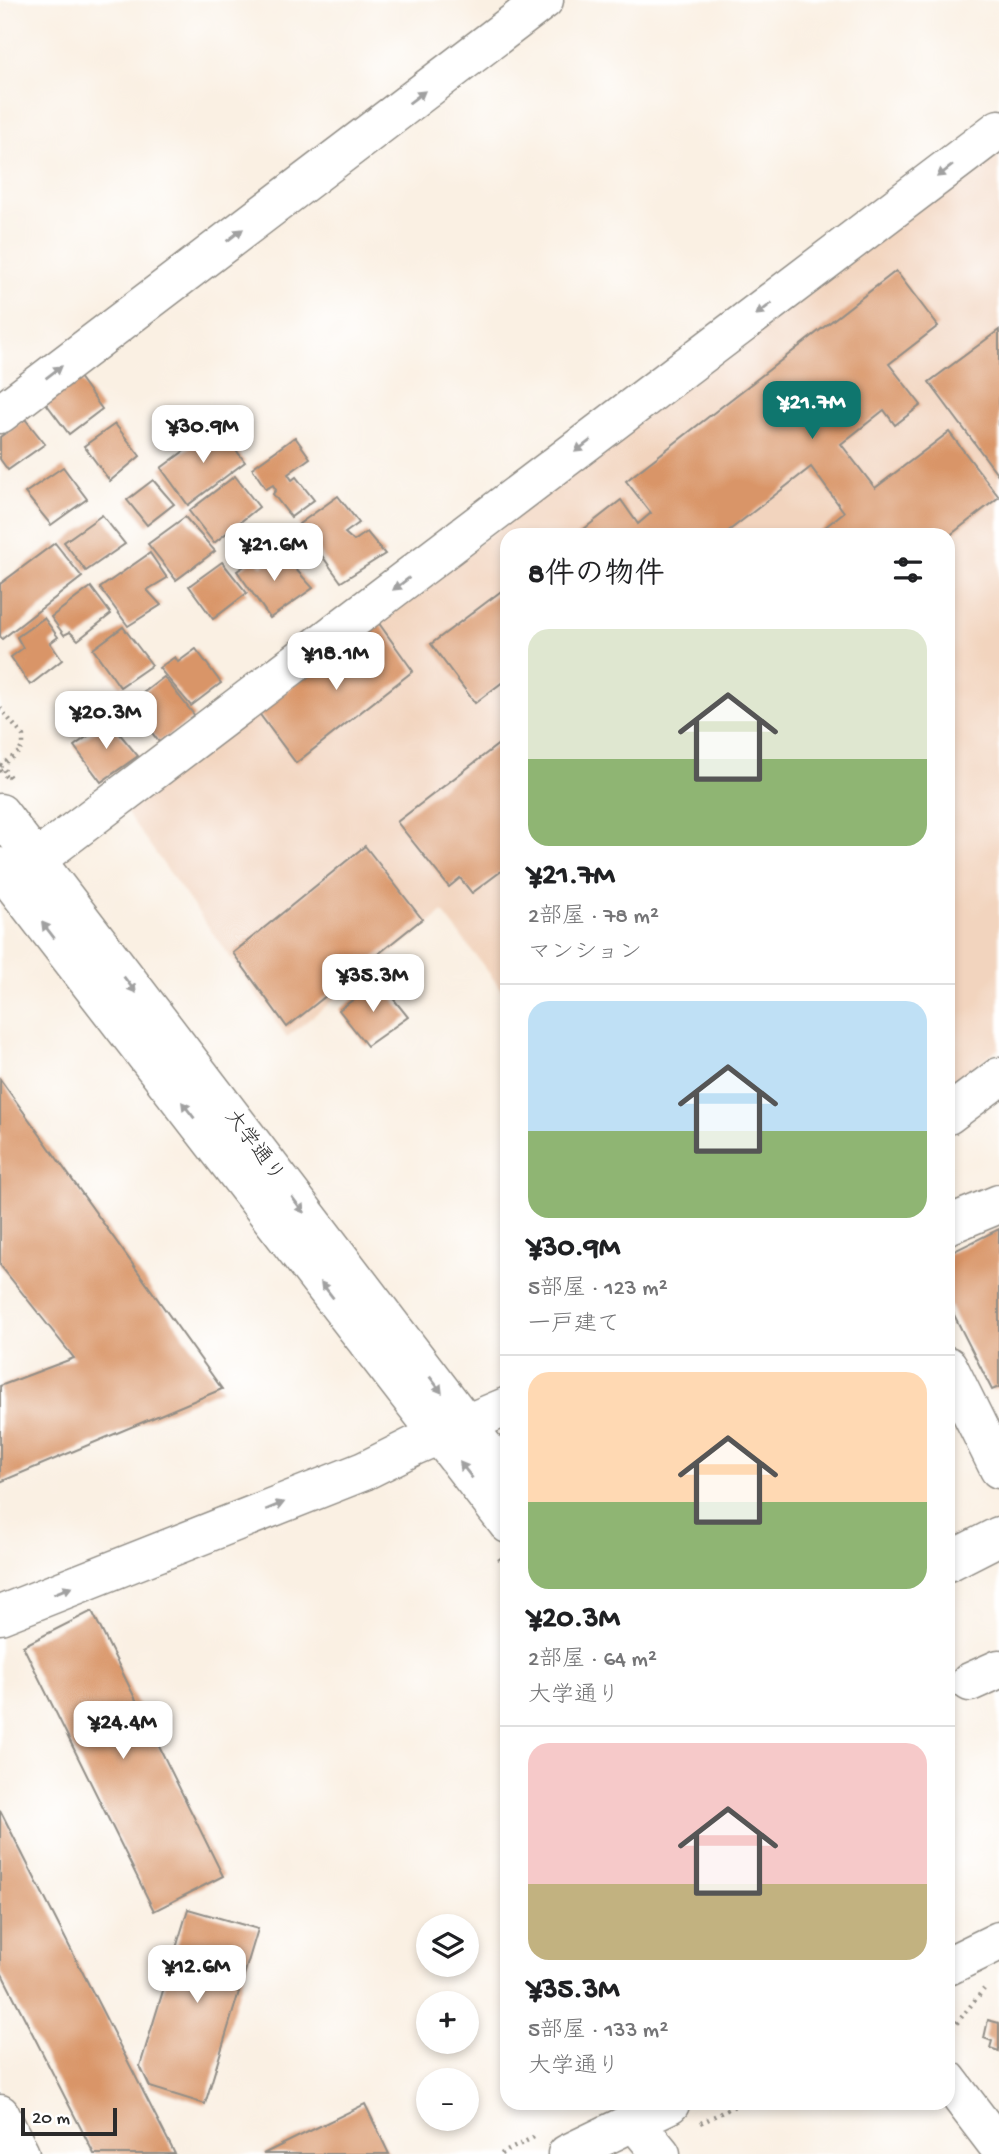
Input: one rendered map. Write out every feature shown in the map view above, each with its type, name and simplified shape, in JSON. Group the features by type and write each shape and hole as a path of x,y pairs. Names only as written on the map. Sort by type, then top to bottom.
{"street":[{"path":"0,414 544,0"},
{"path":"11,874 999,130"},
{"name":"大学通り","path":"8,799 11,874 452,1429 500,1510"},
{"path":"955,1110 999,1077"},
{"path":"955,1222 999,1204"},
{"path":"955,1383 994,1444"},
{"path":"0,1615 364,1471 500,1409"},
{"name":"大学通り","path":"452,1429 500,1472"},
{"path":"955,1558 999,1536"},
{"path":"955,1963 999,1941"},
{"path":"955,2089 999,2147"},
{"path":"567,2154 634,2121 683,2115"},
{"path":"1,2117 20,2154"},
{"path":"634,2121 661,2154"}],"path":[{"path":"0,708 23,736 23,745 19,752 0,765 8,799"},
{"path":"955,2026 976,2000"},
{"path":"683,2115 708,2110"}],"shaded area":[{"path":"999,148 999,1048 955,1081 955,528 500,528 500,988 443,912 287,1037 126,812"}],"building":[{"path":"896,271 938,326 889,364 921,405 895,425 884,410 841,444 875,488 949,432 999,497 955,531 955,528 824,528 844,512 811,467 732,528 585,528 621,500 638,524 651,513 626,481"},
{"path":"999,330 999,476 929,382"},
{"path":"79,377 102,409 69,434 45,402"},
{"path":"25,419 45,444 8,470 0,459 0,437"},
{"path":"115,424 140,456 110,481 84,446"},
{"path":"218,426 245,462 188,505 161,468"},
{"path":"295,437 310,458 288,474 292,480 296,477 314,500 291,517 273,494 276,490 273,485 266,489 252,468"},
{"path":"63,467 87,499 51,525 25,493"},
{"path":"235,476 259,507 214,543 189,511"},
{"path":"153,480 174,504 147,525 127,500"},
{"path":"338,496 359,523 345,533 354,541 367,532 385,554 341,582 299,524"},
{"path":"102,515 125,544 86,571 64,542"},
{"path":"185,517 215,551 176,580 148,544"},
{"path":"55,543 82,577 2,639 0,584"},
{"path":"150,553 167,578 147,590 161,605 128,626 100,588"},
{"path":"281,553 313,588 270,618 237,571 256,558 262,566"},
{"path":"222,562 247,593 213,619 189,586"},
{"path":"91,587 111,614 78,640 70,632 64,635 51,617"},
{"path":"500,592 500,684 475,703 431,644"},
{"path":"44,618 58,637 50,643 62,660 30,685 11,657 23,648 17,637"},
{"path":"378,622 413,671 296,763 258,712"},
{"path":"123,627 152,665 120,687 93,649"},
{"path":"196,649 221,683 191,706 159,668 175,657 178,662"},
{"path":"164,677 195,716 159,742 130,703"},
{"path":"109,721 138,756 101,782 74,746"},
{"path":"500,743 500,872 472,893 460,878 449,887 397,822"},
{"path":"365,846 422,919 287,1027 233,953"},
{"path":"379,981 408,1017 367,1046 339,1010"},
{"path":"0,1079 222,1389 0,1482 0,1386 74,1358 0,1265"},
{"path":"999,1229 999,1387 992,1390 955,1317 955,1251"},
{"path":"92,1611 223,1876 154,1911 23,1646"},
{"path":"0,1810 175,2154 94,2154 0,1970"},
{"path":"188,1909 258,1929 205,2104 150,2087 140,2066"},
{"path":"988,2020 999,2023 999,2051 990,2048 992,2041 984,2038"},
{"path":"365,2104 389,2154 263,2154"}]}
